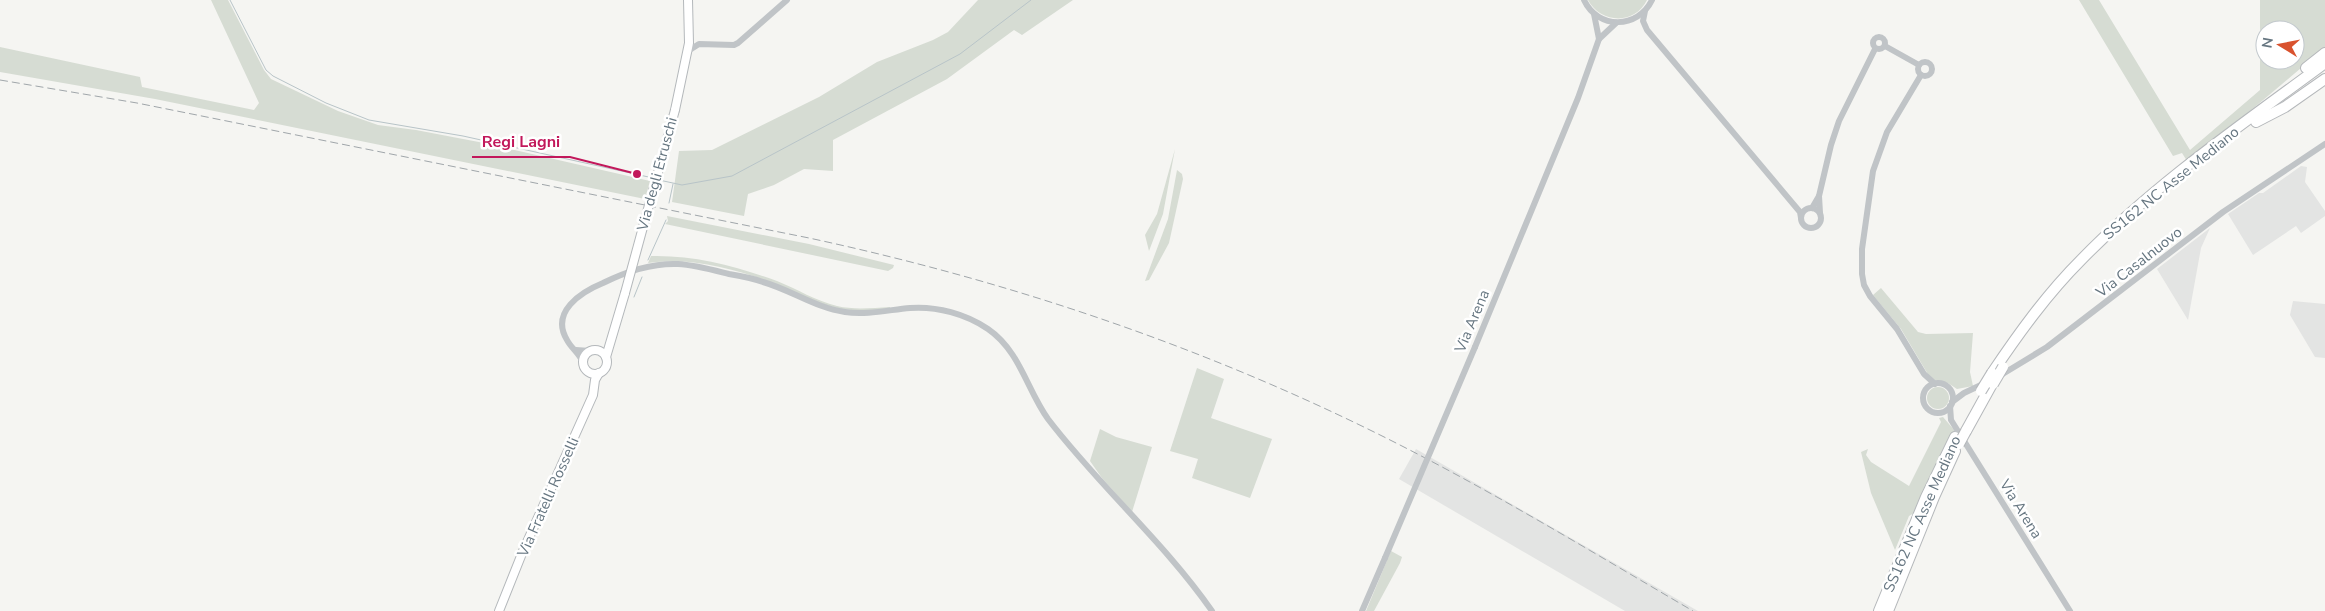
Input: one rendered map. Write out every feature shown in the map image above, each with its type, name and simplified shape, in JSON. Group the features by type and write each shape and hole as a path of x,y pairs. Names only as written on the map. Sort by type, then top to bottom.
{"highway":[{"path":"2254,119 2282,88 2325,53"},
{"name":"SS162 NC Asse Mediano","path":"1964,428 2003,367 2055,298 2106,243 2166,191 2325,63"},
{"name":"SS162 NC Asse Mediano","path":"1879,611 1981,391 2034,314 2096,244 2164,185 2325,70"},
{"path":"2254,119 2285,107 2325,79"},
{"name":"SS162 NC Asse Mediano","path":"1888,611 1915,534"}],"main road":[{"name":"Via degli Etruschi","path":"603,354 609,345 625,293 693,45 689,31 688,0"},
{"path":"590,351 603,354 606,365 595,374 586,370 582,361 590,351"},
{"name":"Via Fratelli Rosselli","path":"499,611 523,551 593,395 595,374"}],"street":[{"path":"693,45 734,45 787,0"},
{"path":"1584,0 1594,14 1599,39"},
{"path":"1652,0 1645,11 1643,21 1647,30 1788,197 1800,212 1805,226 1814,228 1820,224 1818,196"},
{"path":"1594,14 1605,20 1617,23 1630,21 1645,11"},
{"path":"1630,21 1647,30"},
{"name":"Via Arena","path":"1362,611 1566,132 1599,39 1617,23"},
{"path":"1875,49 1872,44 1876,37 1883,38 1885,46 1919,65"},
{"path":"1875,49 1879,50 1885,46"},
{"path":"1802,218 1804,212 1810,208 1818,196 1831,145 1840,121 1875,49"},
{"path":"1919,65 1926,62 1932,68 1929,75 1921,75"},
{"path":"1919,65 1918,71 1921,75"},
{"path":"1921,75 1887,132 1870,182 1862,249 1862,274 1864,284 1870,296 1897,329 1924,374 1935,384"},
{"name":"Via Casalnuovo","path":"1951,404 1964,393 2009,370 2047,347 2223,212 2325,144"},
{"path":"1788,197 1799,206 1810,208 1820,214"},
{"path":"582,361 567,341 562,324 565,312 577,296 617,276 652,267 677,264 763,282 823,306 845,312 871,313 924,308 945,311 966,318 983,326 1002,340 1012,352 1048,419 1110,492 1183,570 1212,611"},
{"path":"574,349 590,351"},
{"path":"1924,374 1926,388 1923,395 1924,405 1930,412 1939,413 1951,404 1949,389"},
{"path":"1926,388 1935,384 1943,384 1949,389 1964,393"},
{"name":"Via Arena","path":"1951,404 1952,420 2070,611"},
{"name":"Via Arena","path":"1939,413 1952,420"}],"shaded area":[{"path":"211,0 228,0 264,70 271,79 338,111 378,125 484,143 650,181 645,199 155,99 0,72 0,47 140,77 142,87 254,110 259,103"},
{"path":"978,0 1073,0 1022,35 1014,30 947,79 833,140 833,171 804,169 774,185 748,194 744,216 672,202 679,151 712,150 819,97 877,62 933,40 948,32"},
{"path":"1588,0 1647,0 1635,14 1618,18 1601,14"},
{"path":"2079,0 2099,0 2190,150 2260,90 2260,70 2299,70 2187,161 2182,153 2173,156"},
{"path":"2260,0 2325,0 2325,48 2305,65 2305,20 2260,20"},
{"path":"1175,149 1163,214 1149,251 1145,235 1157,214"},
{"path":"2301,166 2307,167 2305,182 2325,211 2325,216 2301,233 2296,226 2253,255 2228,214 2259,193 2263,193"},
{"path":"1177,170 1182,174 1183,179 1169,243 1149,280 1145,281 1168,219"},
{"path":"667,216 809,244 894,265 888,271 665,224 668,221"},
{"path":"2210,228 2201,248 2188,320 2157,269"},
{"path":"651,256 683,257 731,266 777,281 837,306 856,308 890,307 890,309 857,310 837,308 737,271 692,262 663,261 648,263"},
{"path":"1881,288 1918,332 1926,334 1973,333 1970,372 1973,386 1957,389 1948,383 1934,380 1929,376 1901,329 1873,295"},
{"path":"2293,301 2325,304 2325,358 2315,357 2290,315"},
{"path":"1197,368 1224,379 1211,418 1272,439 1250,498 1192,478 1198,459 1170,451"},
{"path":"1938,387 1946,390 1949,398 1946,406 1938,409 1930,406 1927,398 1930,390"},
{"path":"1943,417 1955,431 1914,513 1909,516 1895,550 1871,493 1861,452 1868,449 1866,455 1871,462 1909,486 1941,422 1939,418"},
{"path":"1100,429 1116,437 1152,447 1132,512 1102,478 1090,461"},
{"path":"1416,449 1698,611 1625,611 1399,479"},
{"path":"1391,551 1402,557 1400,563 1374,611 1366,611"}],"waterway":[{"path":"230,0 266,70 273,76 326,103 369,120 463,136 653,178"},
{"path":"659,180 682,185 732,176 960,54 1031,0"},
{"path":"669,203 673,184"},
{"path":"648,260 666,220"},
{"path":"634,297 642,277"}],"railway":[{"path":"0,80 137,103 809,238 882,255 1026,294 1167,342 1304,399 1372,431 1494,495 1693,611"}],"place":[{"name":"Regi Lagni","path":"637,174"}]}
